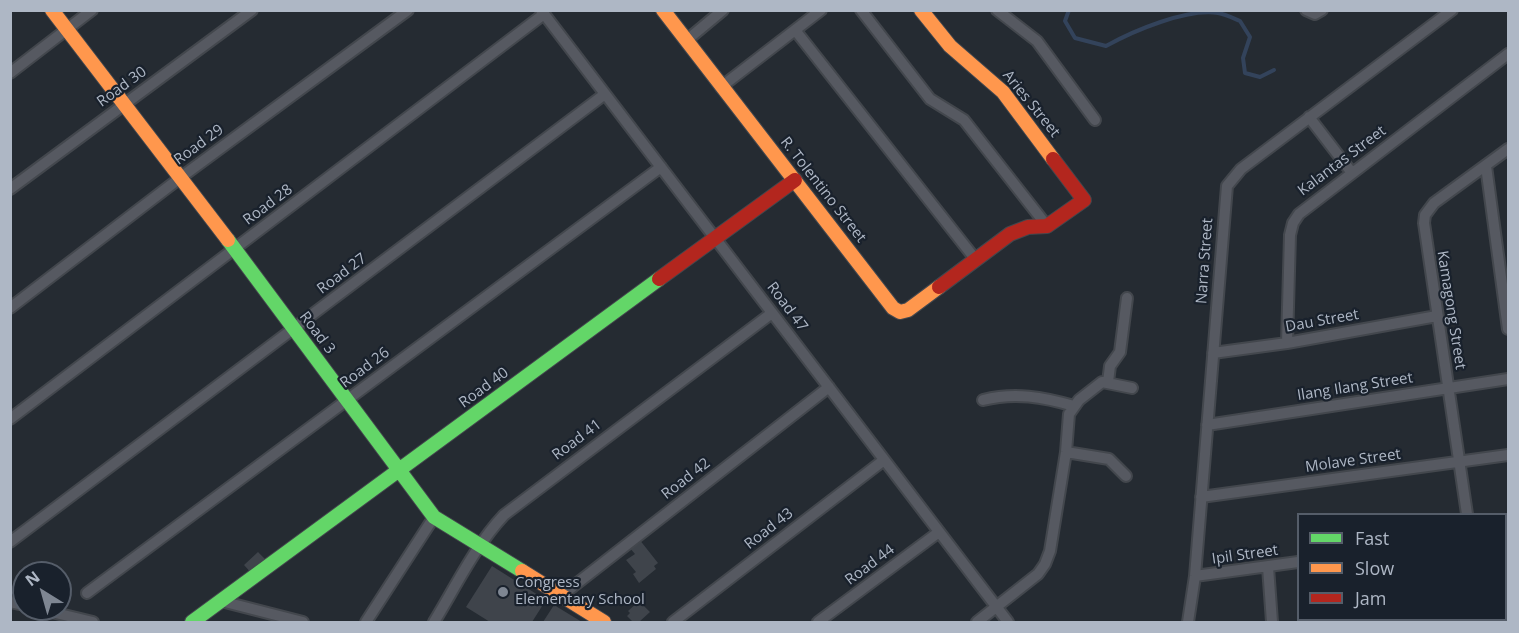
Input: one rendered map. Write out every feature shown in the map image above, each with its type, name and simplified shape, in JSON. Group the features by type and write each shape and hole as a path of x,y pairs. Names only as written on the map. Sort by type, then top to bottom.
{"street":[{"name":"Road 3","path":"52,10 235,249 434,517 604,622"},
{"path":"10,73 92,10"},
{"name":"Road 30","path":"10,189 252,10"},
{"name":"Road 29","path":"10,308 180,178 408,10"},
{"name":"R. Tolentino Street","path":"663,10 893,308 900,312 908,310 976,260"},
{"path":"687,40 723,10"},
{"path":"721,87 821,10"},
{"path":"861,10 930,99 964,120 1047,226"},
{"name":"Aries Street","path":"921,10 956,53 1003,92 1084,200 1047,226"},
{"name":"Narra Street","path":"1188,622 1195,576 1227,186 1241,169 1452,10"},
{"name":"Road 47","path":"542,12 1008,622"},
{"name":"Road 28","path":"10,419 542,12"},
{"path":"1001,12 1036,41 1095,120"},
{"path":"795,30 976,260 1010,234 1028,227 1047,226"},
{"name":"Kalantas Street","path":"1287,343 1290,235 1293,223 1299,214 1509,54"},
{"name":"Road 27","path":"10,542 605,94"},
{"path":"1309,117 1352,173"},
{"name":"Kamagong Street","path":"1467,513 1424,230 1425,215 1434,203 1509,149"},
{"path":"1486,166 1509,329"},
{"name":"Road 26","path":"87,593 661,167"},
{"name":"Road 40","path":"192,622 795,180"},
{"path":"1108,382 1110,366 1120,352 1127,298"},
{"name":"Road 41","path":"434,622 492,528 520,502 772,313"},
{"name":"Dau Street","path":"1213,353 1287,343 1437,316"},
{"name":"Ilang Ilang Street","path":"1207,425 1509,379"},
{"path":"977,622 1038,574 1045,564 1050,551 1066,452 1069,414 1074,406 1102,382 1132,388"},
{"name":"Road 42","path":"562,596 829,387"},
{"path":"984,400 1018,395 1046,398 1074,406"},
{"path":"1066,452 1110,459 1126,476"},
{"name":"Molave Street","path":"1201,497 1509,455"},
{"name":"Road 43","path":"673,622 884,460"},
{"path":"366,622 434,517"},
{"name":"Road 44","path":"818,622 939,532"},
{"name":"Ipil Street","path":"1195,576 1297,562"},
{"path":"1268,567 1272,622"},
{"path":"221,601 303,622"},
{"path":"72,617 93,622"}],"building":[{"path":"639,539 658,563 654,566 656,569 639,583 633,574 636,572 626,560 635,554 629,547"},
{"path":"258,552 267,561 253,575 244,565"},
{"name":"Congress Elementary School","path":"492,566 546,600 532,622 490,622 466,607"},
{"path":"639,601 650,612 639,622 633,622 627,616 630,613 628,611"},
{"path":"554,605 582,622 543,622"}],"waterway":[{"path":"1069,10 1065,21 1075,38 1106,46 1176,17 1205,12 1223,14 1240,21 1250,37 1243,58 1245,73 1260,77 1274,70"}],"traffic: fast":[{"path":"228,240 434,517 522,571"},
{"path":"192,622 659,279"}],"traffic: slow":[{"path":"52,10 228,240"},
{"path":"663,10 893,308 900,312 908,310 939,287"},
{"path":"921,10 950,46 1003,92 1053,159"},
{"path":"522,571 604,622"}],"traffic: jam":[{"path":"939,287 1010,234 1028,227 1047,226 1084,200 1053,159"},
{"path":"659,279 795,180"}],"place":[{"name":"Congress Elementary School","path":"503,592"}]}
